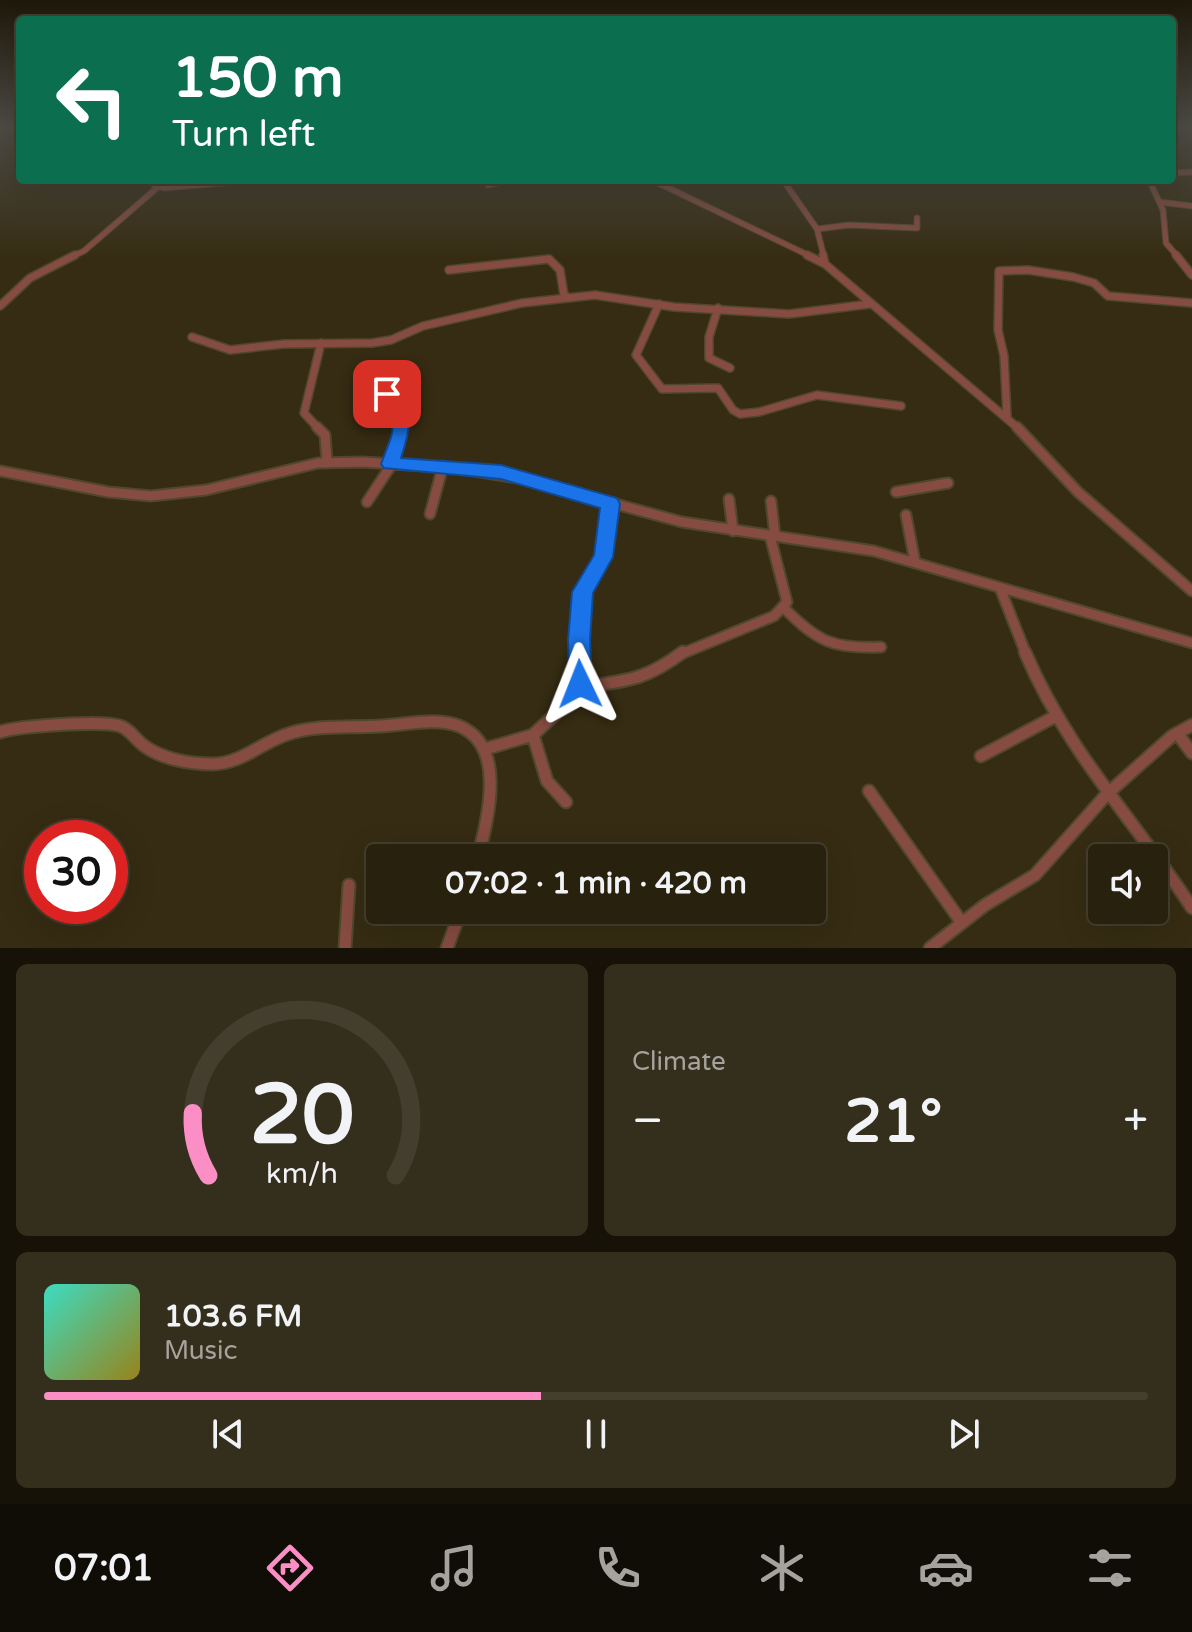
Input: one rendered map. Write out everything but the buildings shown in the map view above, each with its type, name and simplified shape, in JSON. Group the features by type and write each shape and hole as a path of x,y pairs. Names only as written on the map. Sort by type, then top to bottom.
{"street":[{"path":"0,306 36,274 84,251 156,184"},
{"path":"488,185 493,184"},
{"path":"660,184 825,264 1007,417 1078,492 1192,591"},
{"path":"786,184 817,229 825,264"},
{"path":"1151,184 1160,202 1166,243 1192,275"},
{"path":"1160,202 1192,206"},
{"path":"817,229 849,225 917,228 917,218"},
{"path":"449,270 549,259 556,263 562,273 564,295 569,298"},
{"path":"1007,417 1004,356 998,330 1001,297 999,271 1013,269 1073,277 1094,283 1108,296 1192,303"},
{"path":"192,337 230,350 383,342 423,326 534,301 604,295 659,304 799,314 870,304"},
{"path":"659,304 636,355 658,387 718,388 733,410 740,414 751,414 817,395 901,406"},
{"path":"718,308 709,337 709,358 730,368"},
{"path":"321,343 304,413 325,435 327,462"},
{"path":"367,389 387,394 400,412 402,429 391,464 367,502"},
{"path":"0,471 125,493 171,496 223,488 276,472 327,462 443,466 530,479 680,522 832,542 915,562 1192,643"},
{"path":"430,514 443,466"},
{"path":"896,492 948,483"},
{"path":"729,499 733,531"},
{"path":"485,749 533,735 584,687 632,680 656,672 687,649 774,616 784,608 787,602 773,536 771,501"},
{"path":"584,687 578,678 583,592 603,557 610,504"},
{"path":"906,515 915,562"},
{"path":"1000,588 1056,716 1107,794 1144,838 1192,908"},
{"path":"784,608 814,638 826,644 842,649 881,647"},
{"path":"981,756 1056,716"},
{"path":"0,732 19,726 117,725 127,728 143,746 156,752 212,764 235,759 293,732 430,724 459,726 473,734 485,749 489,761 481,844"},
{"path":"930,948 1035,875 1107,794 1177,733 1192,725"},
{"path":"1177,733 1192,753"},
{"path":"533,735 548,786 566,802"},
{"path":"869,791 962,923"},
{"path":"345,948 349,885"},
{"path":"447,948 456,924"}],"route":[{"path":"387,394 399,408 402,420 390,464 501,472 610,504 607,544 583,592 579,640 580,684"}]}
